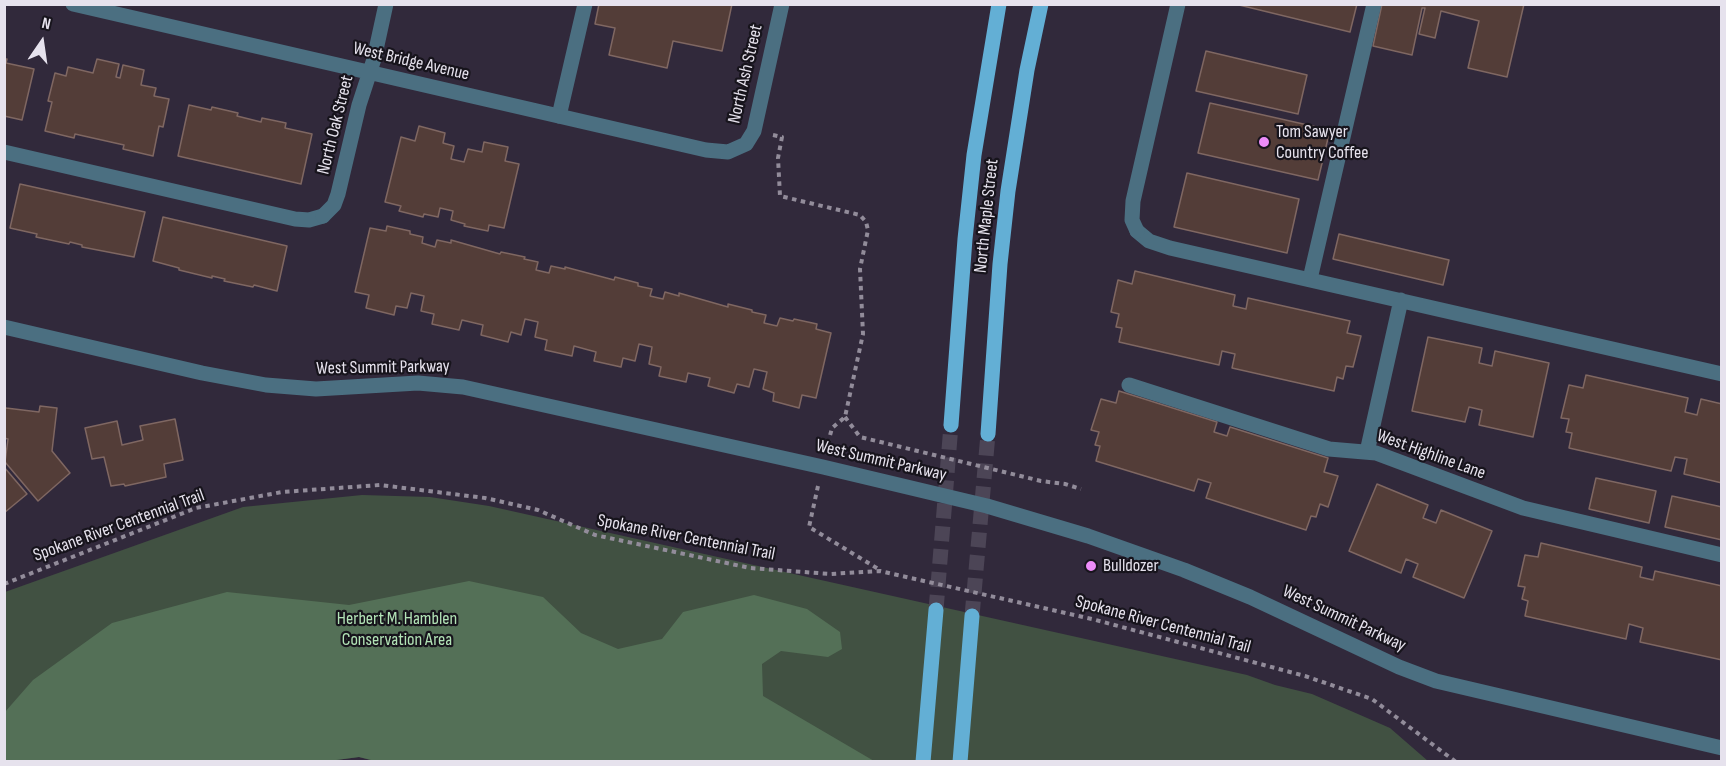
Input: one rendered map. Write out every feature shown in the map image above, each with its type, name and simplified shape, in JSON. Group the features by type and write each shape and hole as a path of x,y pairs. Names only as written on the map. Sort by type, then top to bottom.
{"main road":[{"name":"North Maple Street","path":"951,425 965,239 974,155 999,4"},
{"name":"North Maple Street","path":"988,434 1000,264 1008,191 1025,80 1041,4"},
{"path":"923,762 936,610"},
{"path":"960,762 972,616"}],"street":[{"name":"West Bridge Avenue","path":"73,4 714,151 728,152 741,148"},
{"name":"North Oak Street","path":"4,153 295,219 309,220 323,216 334,205 337,198 359,105 387,4"},
{"path":"559,116 585,4"},
{"name":"North Ash Street","path":"741,148 748,142 753,131 782,4"},
{"path":"1178,4 1133,201 1132,220 1137,231 1149,241 1722,374"},
{"path":"1310,279 1374,4"},
{"path":"1367,452 1401,300"},
{"name":"West Summit Parkway","path":"4,327 202,373 266,385 316,388 408,383 463,387 823,467 1025,517 1135,552 1250,597 1399,667 1436,681 1722,748"},
{"name":"West Highline Lane","path":"1129,385 1329,449 1367,452 1400,462 1502,501 1722,555"}],"path":[{"path":"753,131 782,137 778,158 780,196 860,215 866,222 868,230 860,269 863,334 845,417 832,428 809,527 880,571"},
{"path":"845,417 860,437 1081,489"},
{"name":"Spokane River Centennial Trail","path":"4,584 196,507 282,492 380,485 485,498 538,510 595,535 750,568 830,574 880,571 1092,619 1305,676 1372,699 1456,762"}],"green space":[{"name":"Herbert M. Hamblen Conservation Area","path":"362,495 430,497 489,506 1247,675 1312,694 1390,728 1428,761 379,762 359,757 321,762 5,761 5,592 243,507"},
{"path":"469,581 543,597 581,633 618,649 662,639 683,612 754,595 807,609 840,632 842,649 828,657 781,651 762,664 763,696 874,761 379,762 359,757 321,762 5,761 5,712 33,680 112,623 227,592 349,605"}],"building":[{"path":"599,4 732,4 722,51 673,41 667,68 609,55 615,28 595,24"},
{"path":"1235,4 1357,4 1350,32"},
{"path":"1382,4 1524,4 1507,77 1468,68 1479,21 1441,11 1435,38 1419,34 1425,8 1422,8 1412,55 1373,46"},
{"path":"1206,51 1307,75 1298,114 1196,91"},
{"path":"4,59 7,59 6,63 34,69 22,120 4,116"},
{"path":"97,59 119,64 116,77 120,78 123,65 144,70 141,85 156,88 154,96 169,99 163,127 159,126 153,156 123,149 124,145 75,134 74,138 45,131 52,102 48,101 55,73 66,76 68,67 93,73"},
{"name":"Tom Sawyer Country Coffee","path":"1210,103 1330,130 1318,180 1198,153"},
{"path":"189,105 238,113 237,116 261,122 262,118 286,123 285,128 312,134 301,184 178,156"},
{"path":"419,126 445,133 443,143 454,146 451,159 464,162 468,149 482,152 484,142 508,147 505,161 519,164 504,228 489,225 488,231 464,226 465,224 451,220 453,211 440,208 438,217 424,214 423,217 399,211 401,206 385,202 401,137 415,141"},
{"path":"1187,173 1299,199 1287,253 1174,227"},
{"path":"20,184 145,212 134,257 82,247 82,245 70,242 69,244 36,237 37,234 10,228"},
{"path":"163,217 287,246 277,291 224,281 225,279 179,270 179,268 153,261"},
{"path":"387,226 410,231 410,234 423,237 422,243 435,247 437,240 451,243 451,240 500,254 501,252 525,257 524,259 538,262 536,270 549,273 551,266 565,269 565,267 614,280 615,277 638,283 638,286 652,289 650,296 663,299 665,292 679,296 679,293 728,307 728,304 752,310 752,312 766,315 764,323 777,326 780,318 817,324 816,329 831,333 816,398 802,395 799,408 773,401 774,393 763,389 767,372 754,369 749,387 737,384 734,393 708,386 710,378 688,373 686,382 659,376 661,367 649,364 652,347 639,344 635,361 623,358 621,367 594,361 596,352 574,346 572,356 545,350 547,340 535,337 538,322 525,319 521,335 511,332 508,342 481,335 483,325 462,320 459,330 432,324 434,314 421,311 424,296 411,293 407,308 396,306 394,315 366,308 369,295 355,292 370,228 386,231"},
{"path":"1339,234 1449,260 1443,285 1333,259"},
{"path":"1135,271 1235,295 1233,306 1246,309 1248,298 1350,321 1347,333 1361,336 1353,367 1346,366 1343,379 1337,377 1334,391 1232,368 1235,354 1222,351 1219,365 1119,342 1122,328 1116,327 1119,314 1111,312 1118,280 1132,284"},
{"path":"1428,337 1482,348 1479,363 1492,366 1495,351 1549,363 1533,437 1479,425 1482,410 1469,407 1465,422 1412,411"},
{"path":"1586,375 1688,398 1685,412 1697,415 1701,399 1722,404 1722,483 1684,474 1687,459 1675,457 1671,471 1569,448 1572,433 1566,432 1569,419 1561,418 1569,385 1583,388"},
{"path":"1119,391 1217,422 1214,432 1227,436 1230,427 1328,458 1324,472 1338,476 1328,507 1320,504 1316,517 1311,516 1306,530 1206,498 1211,483 1198,479 1194,491 1096,461 1100,446 1095,445 1099,432 1091,430 1101,399 1116,403"},
{"path":"4,406 39,412 40,406 57,408 52,451 70,473 38,501 5,462 8,439 4,438"},
{"path":"175,419 183,460 164,464 166,477 125,486 124,484 111,486 104,457 92,459 85,428 117,421 122,445 143,440 140,426"},
{"path":"4,467 27,494 4,513"},
{"path":"1596,478 1656,491 1649,523 1589,509"},
{"path":"1377,484 1428,505 1423,518 1436,523 1441,510 1492,531 1464,598 1413,577 1418,564 1406,559 1401,573 1349,551"},
{"path":"1672,496 1722,507 1722,540 1665,527"},
{"path":"1541,543 1642,567 1640,577 1653,580 1655,571 1722,586 1722,660 1640,642 1643,628 1629,624 1626,639 1525,616 1528,601 1522,599 1525,587 1518,586 1525,555 1538,557"}],"tunnel":[{"path":"936,610 951,425"},
{"path":"972,616 988,434"}],"place":[{"name":"Tom Sawyer Country Coffee","path":"1264,142"},
{"name":"Bulldozer","path":"1091,566"}]}
